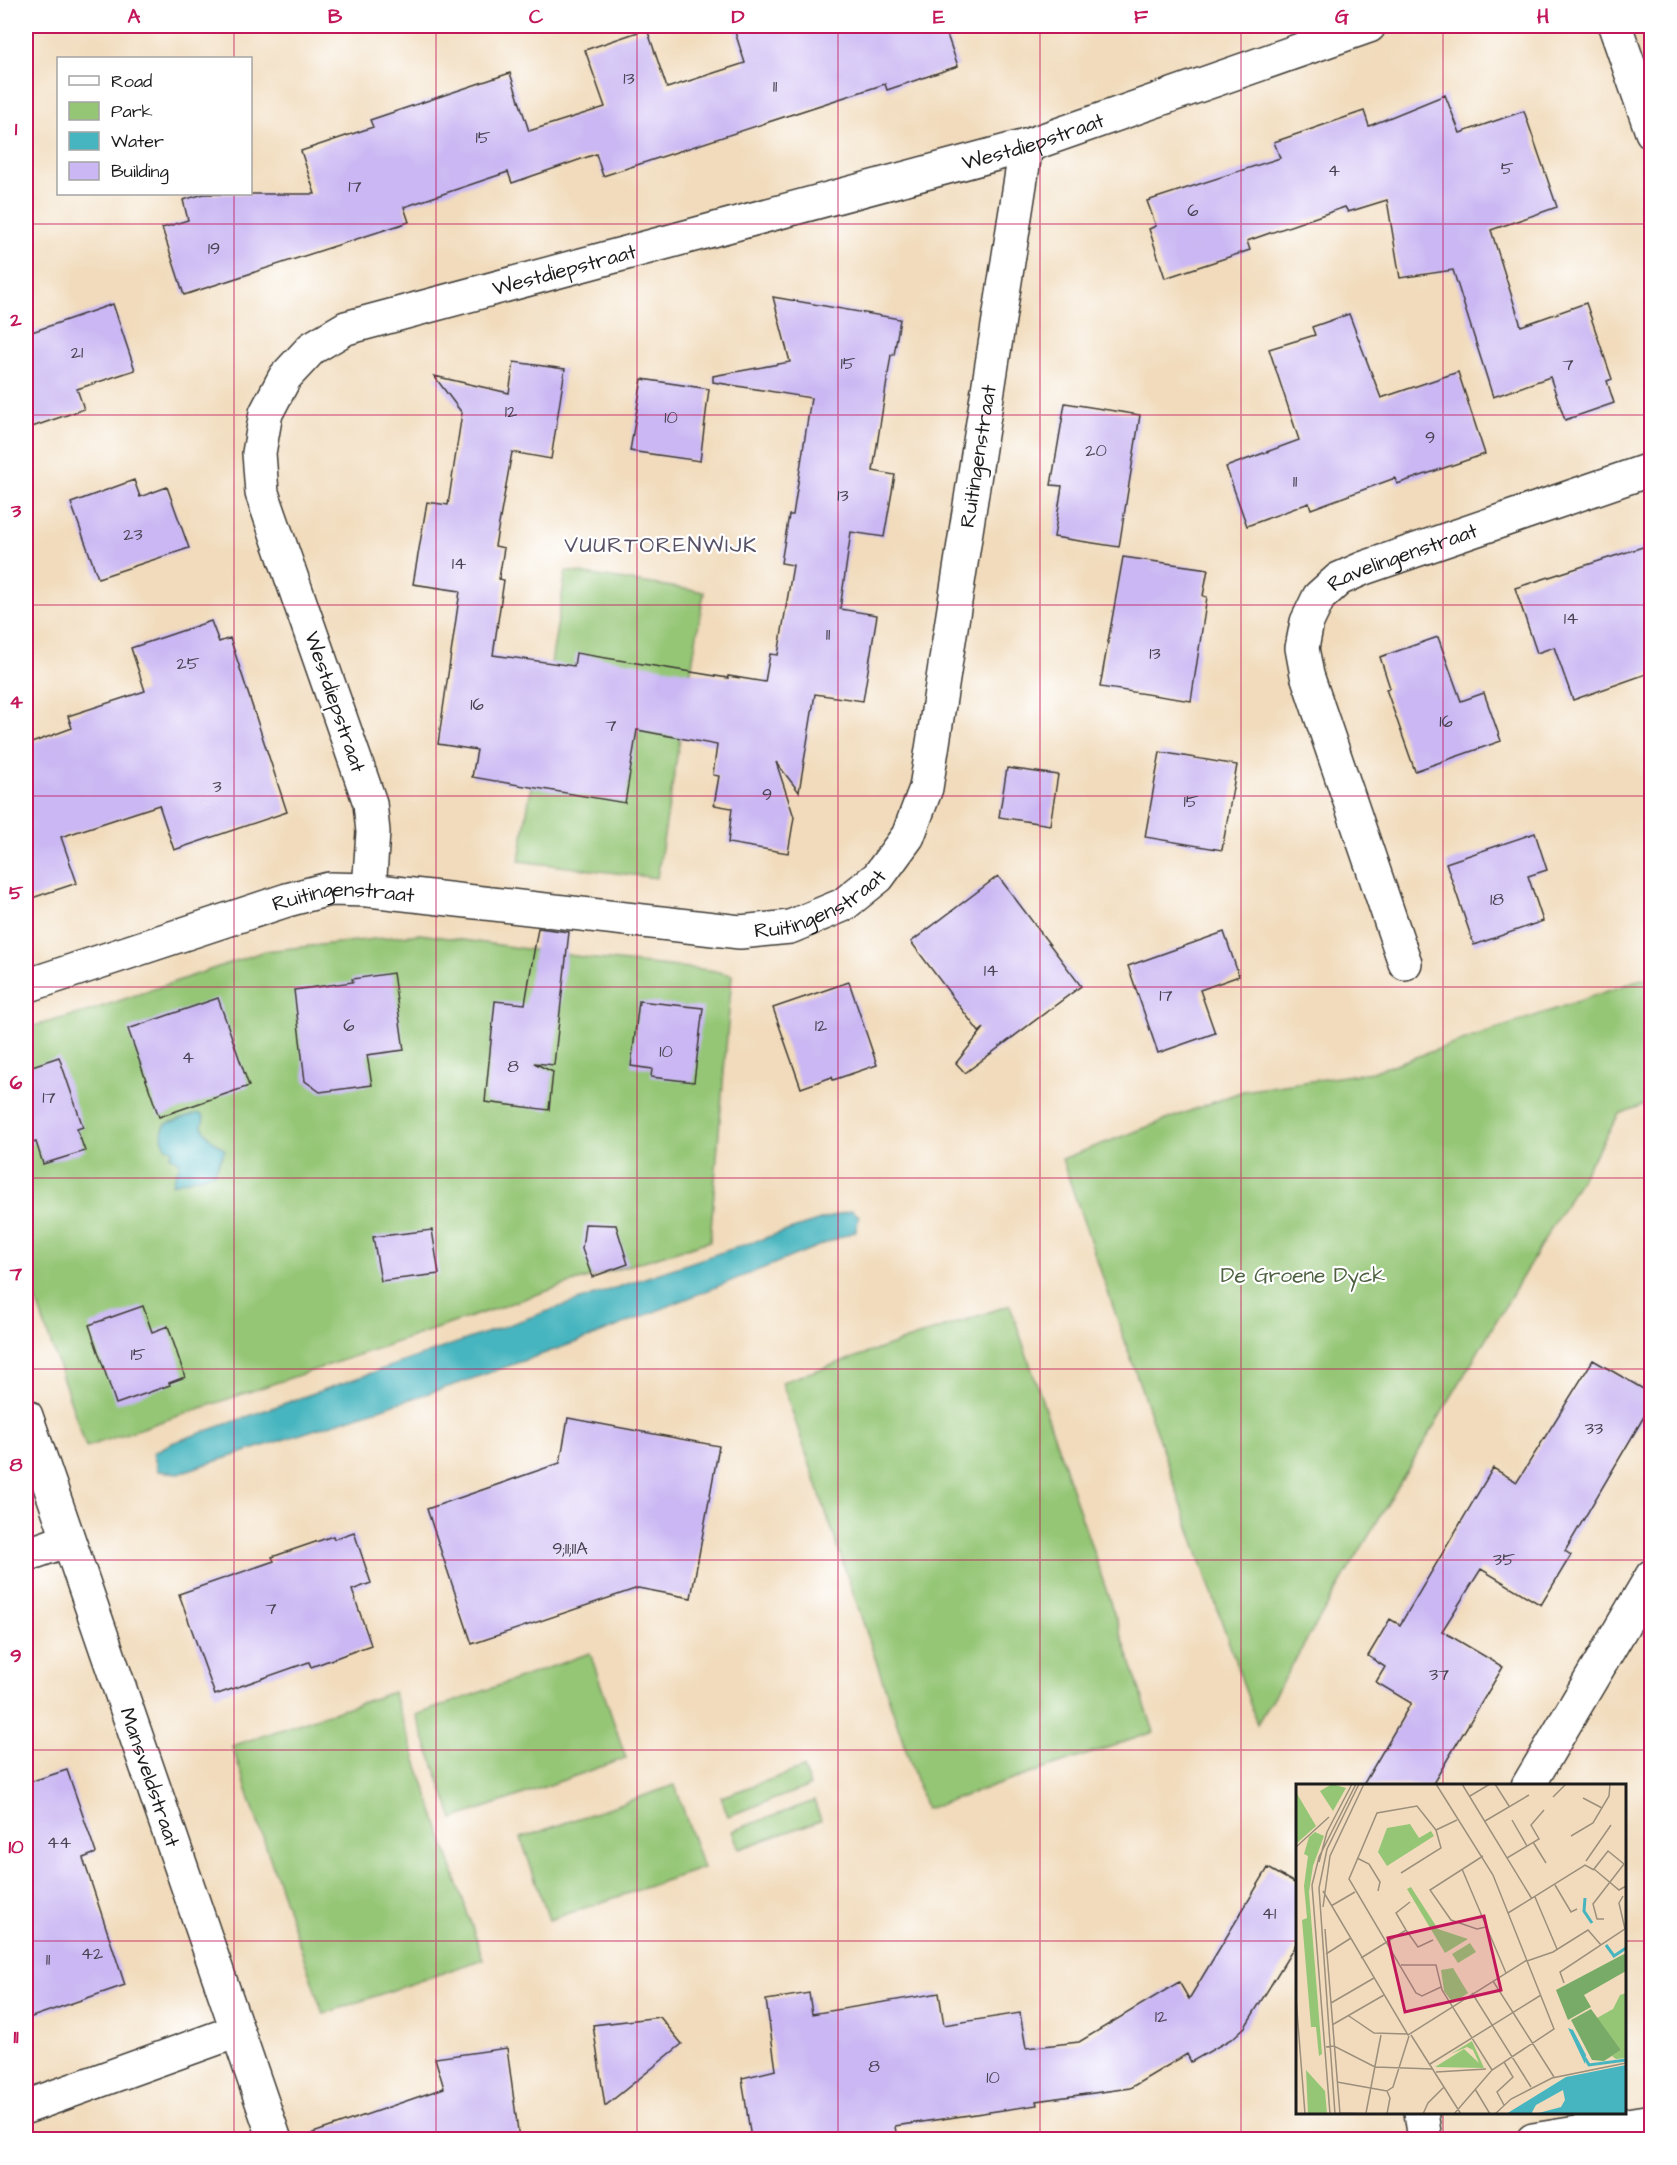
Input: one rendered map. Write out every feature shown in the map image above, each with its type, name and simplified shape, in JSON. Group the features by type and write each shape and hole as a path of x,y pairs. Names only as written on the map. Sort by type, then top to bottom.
{"street":[{"name":"Westdiepstraat","path":"369,890 373,832 370,803 262,493 259,453 266,413 285,377 312,348 346,328 1026,146 1369,26"},
{"path":"1615,26 1652,132"},
{"name":"Ruitingenstraat","path":"26,986 287,900 329,889 369,890 740,932 790,927 843,905 878,878 908,836 926,788 1026,146"},
{"name":"Ravelingenstraat","path":"1405,963 1307,675 1302,648 1307,622 1319,597 1347,575 1652,469"},
{"name":"Mansveldstraat","path":"26,1416 275,2139"},
{"path":"26,1555 68,1540"},
{"path":"1529,1784 1652,1576"},
{"path":"26,2107 237,2031"},
{"path":"1421,2114 1425,2139"},
{"path":"1533,2139 1652,2121"}],"green space":[{"path":"566,571 704,592 657,878 519,861"},
{"path":"420,934 597,959 710,970 732,975 710,1241 562,1286 86,1447 26,1270 26,1028 89,1011 265,951"},
{"name":"De Groene Dyck","path":"1651,976 1651,1102 1619,1114 1257,1724 1062,1159 1243,1091 1372,1072"},
{"path":"1010,1305 1154,1732 926,1809 782,1382"},
{"path":"590,1653 626,1758 453,1819 416,1715"},
{"path":"393,1692 483,1959 323,2014 232,1746"},
{"path":"803,1768 810,1786 728,1816 721,1797"},
{"path":"675,1785 703,1868 549,1920 521,1838"},
{"path":"814,1801 821,1820 739,1849 732,1831"}],"water":[{"path":"199,1113 204,1117 202,1126 209,1137 225,1150 214,1173 172,1184 180,1162 170,1156 173,1149 164,1144 163,1129 166,1124"},
{"path":"852,1210 859,1216 856,1231 591,1337 460,1383 179,1473 158,1471 153,1453 172,1443 596,1295"}],"building":[{"path":"733,26 944,26 958,66 887,90 885,84 603,176 596,154 512,183 508,172 404,207 409,222 184,295 162,228 188,220 183,200 200,195 315,194 301,151 373,127 370,120 510,73 529,131 605,107 585,50 647,29 667,88 745,63"},
{"path":"1445,95 1460,133 1524,111 1557,207 1491,230 1521,326 1586,303 1612,379 1607,381 1614,403 1565,420 1550,377 1493,397 1453,270 1400,278 1387,200 1348,212 1345,207 1247,241 1250,250 1165,278 1149,229 1156,226 1147,201 1280,158 1274,142 1364,111 1369,126"},
{"path":"773,297 900,319 894,355 891,355 873,471 895,475 884,537 851,532 840,609 877,615 863,701 815,694 799,792 776,762 794,817 788,853 728,843 732,808 714,805 719,776 713,775 717,745 637,730 625,803 472,777 477,750 438,744 460,591 413,584 427,502 448,505 462,413 434,376 509,393 514,362 565,369 551,459 512,452 495,546 504,548 499,579 504,580 493,655 574,666 576,653 765,682 770,654 778,655 793,565 781,563 789,515 793,515 811,398 713,382 713,376 790,362"},
{"path":"113,304 135,370 77,389 84,409 32,427 26,407 26,334"},
{"path":"1349,314 1381,398 1458,372 1485,454 1397,484 1395,478 1311,509 1309,503 1247,526 1226,467 1299,440 1269,349 1315,335 1312,327"},
{"path":"642,379 709,389 700,461 630,451"},
{"path":"1065,403 1140,415 1119,547 1054,537 1062,486 1051,485"},
{"path":"134,480 140,497 167,487 189,548 98,578 71,503"},
{"path":"1652,544 1652,672 1573,700 1554,647 1537,653 1515,588"},
{"path":"1123,557 1208,569 1203,596 1207,597 1191,701 1100,687"},
{"path":"211,621 219,642 230,638 287,812 174,850 159,805 61,837 77,883 26,900 26,745 72,728 68,716 145,691 131,648"},
{"path":"1438,637 1461,701 1484,693 1501,741 1415,771 1386,689 1390,688 1380,657"},
{"path":"1160,752 1237,765 1222,850 1145,837"},
{"path":"1007,768 1058,775 1050,825 999,817"},
{"path":"1535,833 1547,870 1528,876 1543,921 1474,945 1446,863"},
{"path":"998,876 1081,986 965,1073 956,1063 984,1028 979,1032 911,942"},
{"path":"538,928 569,932 554,1065 534,1063 553,1072 549,1110 485,1102 495,1001 525,1004"},
{"path":"1224,932 1239,976 1200,990 1215,1033 1158,1053 1128,966"},
{"path":"393,973 404,1050 367,1055 372,1085 320,1092 305,1081 294,990 353,982 352,979"},
{"path":"849,982 877,1065 801,1088 773,1008"},
{"path":"218,998 249,1086 159,1117 128,1029"},
{"path":"639,1001 703,1008 694,1082 651,1077 652,1069 631,1066"},
{"path":"59,1057 83,1127 77,1129 85,1151 43,1164 36,1142 26,1145 26,1068"},
{"path":"585,1224 616,1225 628,1264 592,1277 582,1249"},
{"path":"432,1230 439,1274 381,1281 373,1237"},
{"path":"143,1306 152,1332 168,1326 185,1377 169,1383 170,1385 116,1404 89,1325"},
{"path":"1593,1360 1652,1394 1652,1403 1565,1551 1571,1555 1541,1605 1481,1569 1442,1631 1503,1667 1433,1784 1364,1784 1411,1703 1376,1682 1385,1667 1368,1656 1390,1619 1400,1625 1493,1468 1517,1482"},
{"path":"568,1418 719,1446 691,1598 638,1588 472,1644 427,1509 560,1463"},
{"path":"354,1532 371,1583 352,1590 371,1645 311,1667 309,1662 215,1695 179,1594 274,1561 272,1557 333,1536 334,1539"},
{"path":"67,1770 96,1853 83,1858 125,1985 26,2019 26,1783"},
{"path":"1268,1868 1296,1884 1296,1944 1245,2027 1233,2038 1191,2062 1187,2054 1130,2088 1036,2101 1037,2105 895,2126 897,2139 751,2139 742,2078 776,2070 766,2000 809,1993 812,2014 939,1993 944,2025 1020,2013 1026,2048 1079,2042 1179,1982 1189,1999"},
{"path":"660,2017 682,2044 605,2106 593,2025"},
{"path":"507,2048 519,2139 314,2139 313,2133 444,2088 435,2058"}],"district":[{"name":"VUURTORENWIJK","path":"661,545"}]}
